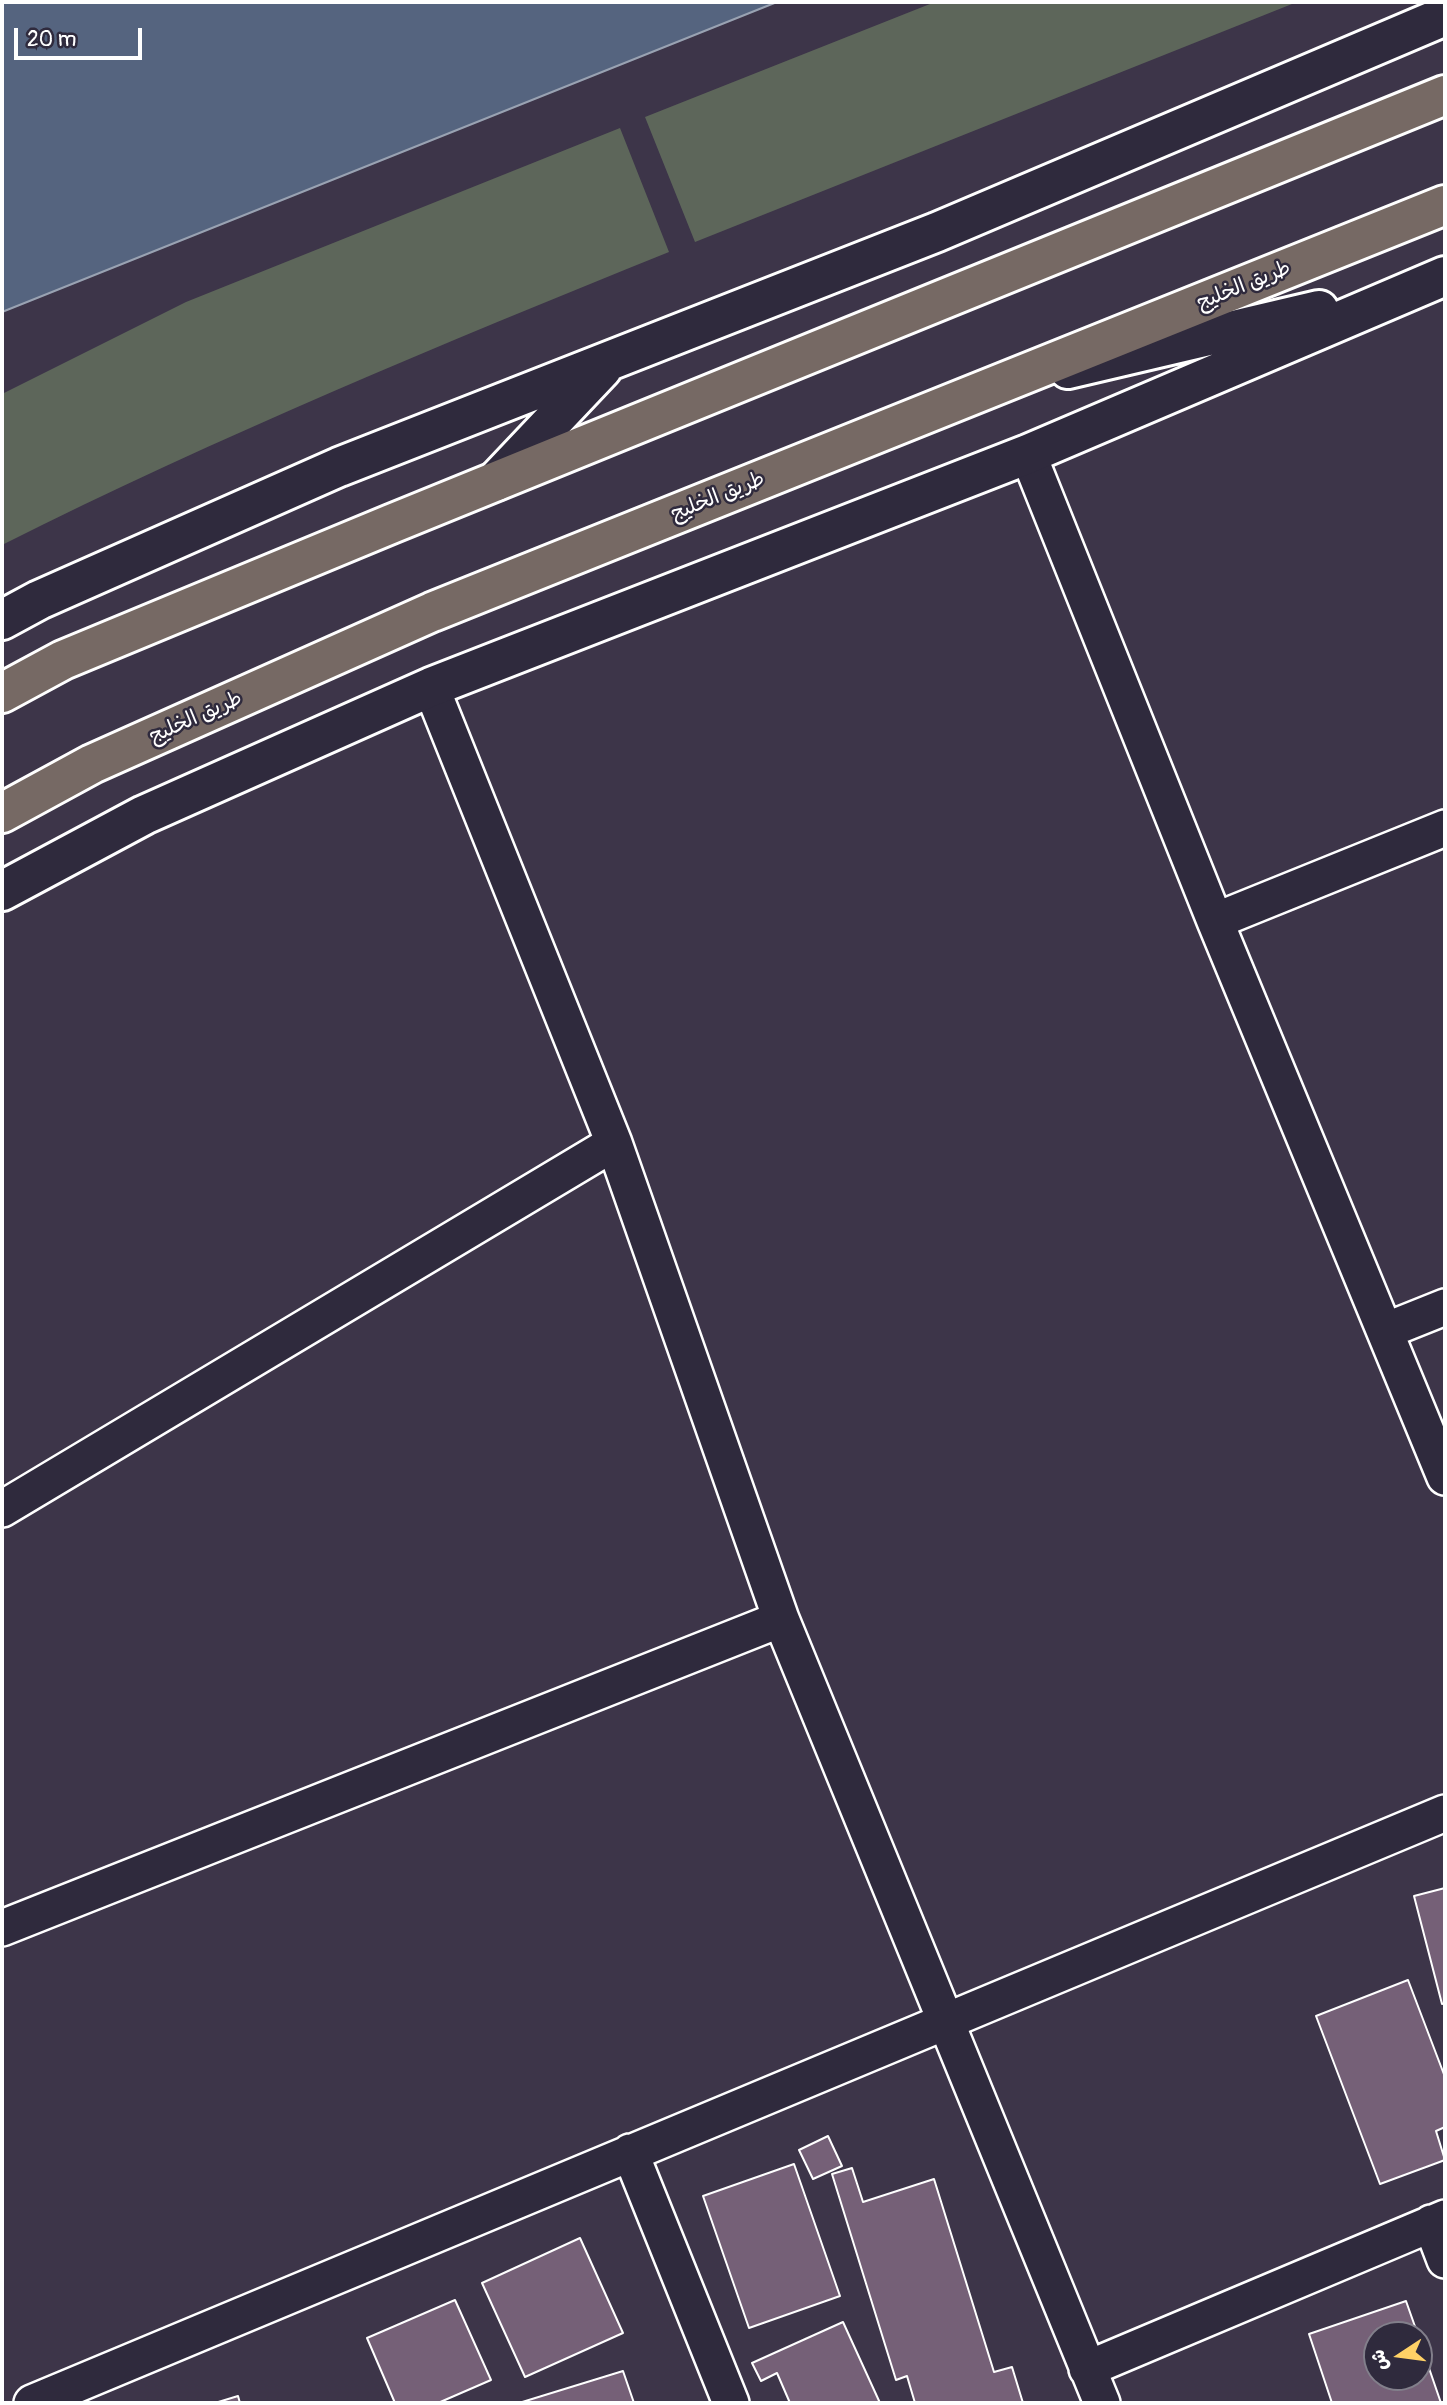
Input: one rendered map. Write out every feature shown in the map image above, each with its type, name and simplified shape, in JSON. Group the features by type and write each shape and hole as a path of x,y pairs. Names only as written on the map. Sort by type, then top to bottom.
{"main road":[{"path":"2,620 39,600 339,467 937,232 1445,16"},
{"path":"2,693 63,660 1445,95"},
{"name":"طريق الخليج","path":"2,813 92,764 432,612 1445,205"},
{"path":"1213,375 1334,250"},
{"path":"997,385 1263,324 1433,281"},
{"path":"2,891 144,815 431,687 1028,454 1433,281"},
{"path":"496,481 610,360"}],"street":[{"path":"1028,454 1215,921 1445,1477"},
{"path":"431,687 614,1143 781,1619 1101,2403"},
{"path":"1215,921 1445,828"},
{"path":"2,1508 614,1143"},
{"path":"1385,1331 1445,1307"},
{"path":"2,1928 781,1619"},
{"path":"32,2403 1445,1812"},
{"path":"630,2152 731,2403"},
{"path":"1087,2369 1438,2221 1445,2260"}],"green space":[{"path":"935,2 1297,2 695,242 645,117"},
{"path":"620,128 669,252 249,428 2,545 2,394 186,302"}],"water":[{"path":"2,2 777,2 2,312"}],"building":[{"path":"1445,1888 1445,2003 1442,2004 1414,1896"},
{"path":"1408,1980 1445,2077 1445,2127 1436,2131 1445,2160 1380,2184 1316,2016"},
{"path":"828,2136 842,2166 813,2179 799,2150"},
{"path":"794,2164 840,2296 749,2328 703,2196"},
{"path":"852,2168 863,2202 934,2179 994,2372 1012,2367 1023,2403 915,2403 907,2376 896,2380 832,2174"},
{"path":"580,2238 623,2333 525,2377 482,2283"},
{"path":"455,2300 491,2380 438,2403 395,2403 367,2338"},
{"path":"1406,2301 1413,2321 1363,2321 1363,2391 1433,2391 1433,2380 1441,2403 1332,2403 1309,2334"},
{"path":"843,2322 880,2403 790,2403 777,2373 761,2381 752,2363"},
{"path":"623,2371 634,2403 519,2403"},
{"path":"238,2396 240,2403 215,2403"}]}
